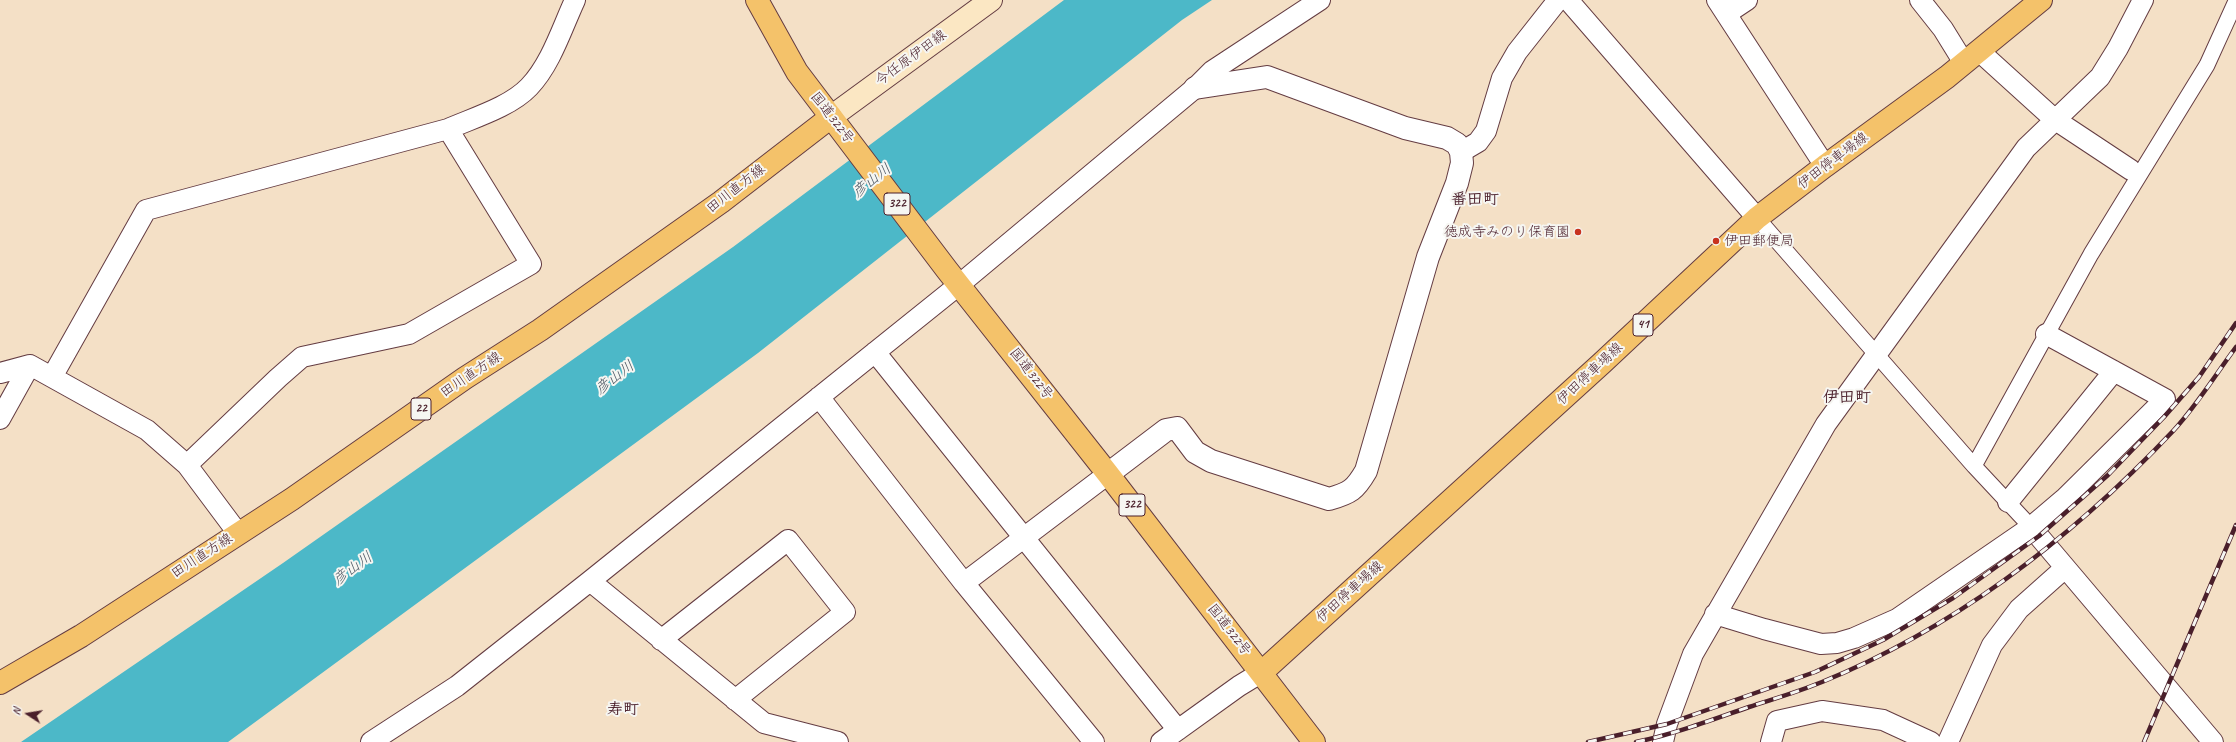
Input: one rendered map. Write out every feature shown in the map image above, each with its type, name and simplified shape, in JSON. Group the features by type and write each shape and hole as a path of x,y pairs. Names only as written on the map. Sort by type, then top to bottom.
{"main road":[{"name":"国道322号","path":"757,0 797,72 953,277 1262,672 1314,742"},
{"name":"今任原伊田線","path":"831,117 992,0"},
{"name":"伊田停車場線","path":"1262,672 1608,358 1757,218 1971,57 2041,0"},
{"name":"田川直方線","path":"0,683 81,636 237,532 292,499 465,378 547,325 721,202 831,117"}],"street":[{"path":"52,377 146,210 448,129 499,107 529,87 545,64 575,0"},
{"path":"371,742 457,686 590,581 875,352 953,277 1195,88 1212,71 1320,0"},
{"path":"1461,152 1478,142 1486,131 1502,78 1516,52 1558,0"},
{"path":"1568,0 1875,354 1974,466 2031,527 2213,742"},
{"path":"1747,0 1722,7 1825,166"},
{"path":"1920,0 1942,29 1971,57 2054,119 2131,170"},
{"path":"1662,742 1667,724 1693,654 1826,424 1875,354 2026,148 2054,119 2079,98 2100,77 2118,48 2143,0"},
{"path":"1974,466 2091,254 2207,65 2236,1"},
{"path":"964,583 1166,430 1177,428 1196,452 1211,461 1329,499 1346,494 1357,487 1366,471 1428,257 1458,183 1462,163 1461,152 1457,144 1447,138 1405,128 1267,77 1195,88"},
{"path":"187,465 302,357 409,334 531,264 448,129"},
{"path":"1715,614 1810,642 1821,644 1837,643 1896,619 2031,527 2064,499 2166,400 2046,334"},
{"path":"875,352 1178,730"},
{"path":"0,373 30,365 147,430 187,465 237,532"},
{"path":"0,418 30,365"},
{"path":"2008,502 2114,371"},
{"path":"819,397 964,583 1094,742"},
{"path":"661,640 788,540 845,612 735,700"},
{"path":"1948,742 1992,645 2019,610 2065,568"},
{"path":"590,581 764,723 838,742"},
{"path":"1162,742 1239,686 1262,672"},
{"path":"1771,742 1777,721 1822,711 1883,720 1931,742"}],"water":[{"name":"彦山川","path":"1064,0 1212,0 1182,20 758,353 228,742 21,742 283,563 733,247"}],"railway":[{"path":"1588,742 1667,724 1815,672 1883,640 1953,598 2039,536 2108,475 2164,417 2199,377 2236,323"},
{"path":"1636,742 1693,726 1822,682 1872,660 1967,606 2012,575 2055,541 2136,469 2174,430 2198,400 2236,347"},
{"path":"2144,742 2236,525"}],"place":[{"name":"徳成寺みのり保育園","path":"1578,232"},
{"name":"伊田郵便局","path":"1716,241"}],"district":[{"name":"番田町","path":"1475,200"},
{"name":"伊田町","path":"1847,398"},
{"name":"寿町","path":"623,710"}]}
